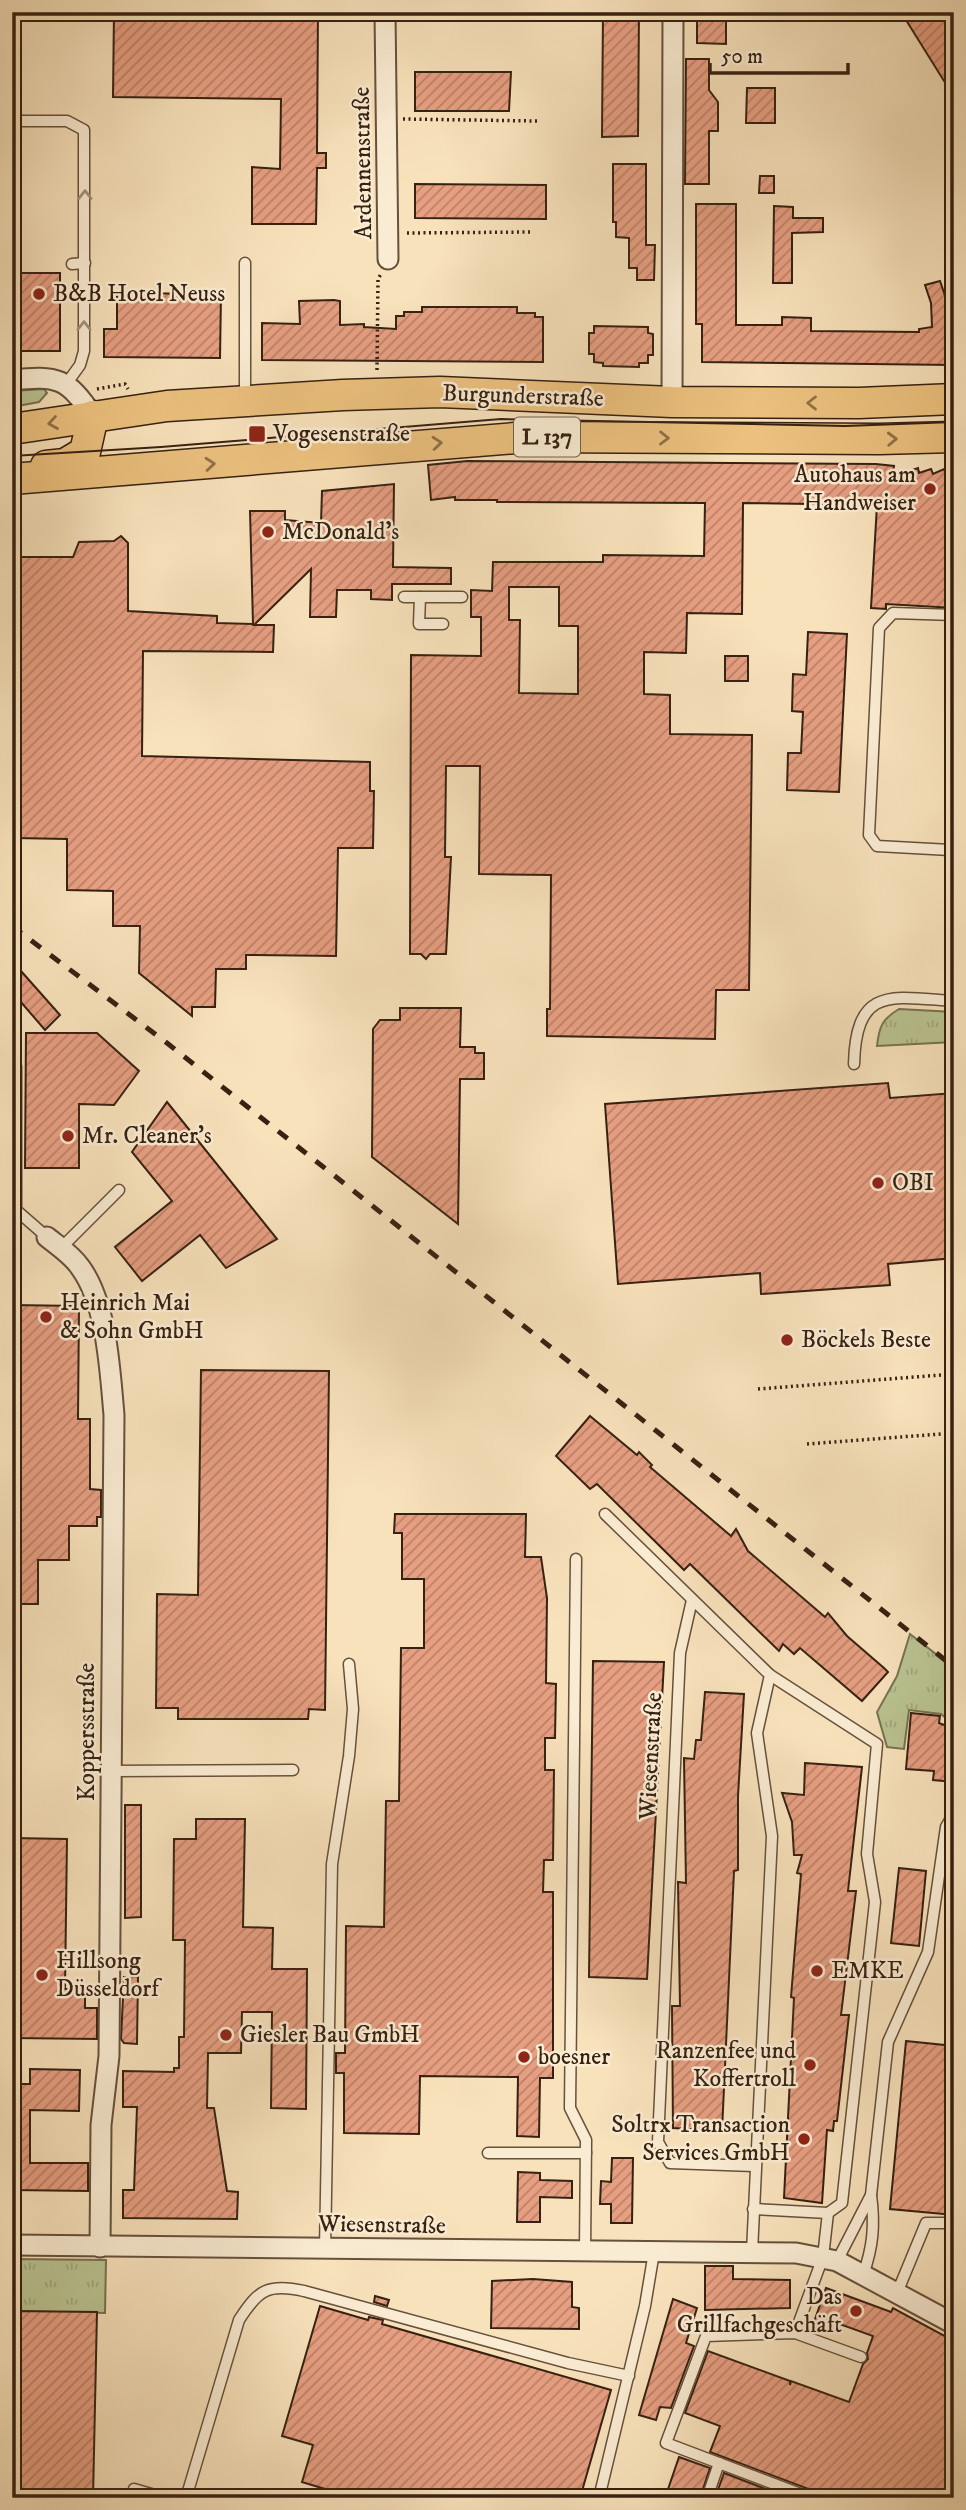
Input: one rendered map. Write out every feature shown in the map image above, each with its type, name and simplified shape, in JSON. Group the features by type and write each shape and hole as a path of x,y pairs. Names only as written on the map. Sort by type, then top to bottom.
{"main road":[{"name":"Burgunderstraße","path":"80,398 245,400 377,394 485,393 672,402 859,403 954,399"},
{"name":"L 137","path":"12,429 80,398"},
{"path":"80,398 115,450 126,462 142,470"},
{"path":"13,479 48,465 76,460 85,452 90,442 80,398"},
{"name":"Burgunderstraße","path":"142,470 528,437 954,437"},
{"name":"L 137","path":"13,479 142,470"}],"street":[{"name":"Ardennenstraße","path":"385,12 388,260"},
{"path":"672,402 673,12"},
{"path":"12,380 53,377 80,398"},
{"name":"Koppersstraße","path":"54,1242 80,1266 93,1290 111,1373 114,1415 109,2056 101,2125 100,2253"},
{"name":"Wiesenstraße","path":"12,2245 100,2253 325,2249 752,2252 830,2259 954,2324"}],"lane":[{"path":"12,121 67,121 84,130 84,351 80,365 80,398"},
{"path":"244,262 245,400"},
{"path":"72,264 85,263"},
{"path":"404,597 461,597"},
{"path":"420,597 419,624 443,624"},
{"path":"954,615 893,613 879,628 869,835 877,846 950,850 954,845"},
{"path":"854,1064 855,1035 864,1015 874,1004 891,998 954,1001"},
{"path":"16,1068 16,1210 54,1242 119,1190"},
{"path":"605,1514 770,1675 877,1744 867,1854 875,1902 845,2195 836,2210 828,2213 753,2209"},
{"path":"576,1559 570,2108 586,2140 585,2252"},
{"name":"Wiesenstraße","path":"692,1600 680,1653 658,2142 670,2163 754,2166"},
{"path":"325,2249 332,1864 349,1756 353,1709 349,1664"},
{"path":"752,2252 754,2166 772,1836 757,1733 770,1675"},
{"path":"111,1771 293,1770"},
{"path":"863,2275 873,2245 875,2221 871,2194 888,2042 928,1952 946,1827 954,1813"},
{"path":"488,2153 586,2153"},
{"path":"795,2333 830,2259 871,2194"},
{"path":"828,2213 830,2259"},
{"path":"897,2294 926,2223 954,2223"},
{"path":"598,2498 645,2306 654,2252"},
{"path":"186,2498 239,2319 254,2297 272,2288 304,2291 568,2363 629,2376"},
{"path":"811,2498 666,2443 706,2336 795,2333 862,2357"},
{"path":"707,2498 719,2463"},
{"path":"134,2489 165,2498"}],"path":[{"path":"387,118 537,121"},
{"path":"388,233 531,232"},
{"name":"Ardennenstraße","path":"377,394 378,279 388,260"},
{"path":"80,398 125,384"},
{"path":"758,1389 954,1374"},
{"path":"807,1444 954,1433"}],"green space":[{"path":"44,389 47,393 39,402 12,407 12,391"},
{"path":"899,1009 954,1012 954,1042 877,1046 882,1024"},
{"path":"910,1634 954,1668 954,1725 941,1714 909,1710 904,1749 887,1747 877,1712 897,1676"},
{"path":"12,2259 106,2260 105,2313 12,2311"}],"building":[{"path":"114,12 318,12 317,153 326,153 326,168 317,168 316,224 252,224 252,167 280,169 281,99 113,97"},
{"path":"603,12 639,12 638,136 602,137"},
{"path":"697,12 726,12 726,44 697,43"},
{"path":"901,12 954,12 954,75 944,81"},
{"path":"686,59 709,59 709,90 718,102 718,131 709,131 709,184 685,184"},
{"path":"415,72 511,72 509,111 415,111"},
{"path":"747,88 775,88 775,123 746,123"},
{"path":"613,164 646,164 646,245 655,245 654,280 637,280 637,268 629,268 629,238 616,237 616,222 613,222"},
{"path":"760,176 774,176 774,193 759,193"},
{"path":"415,184 546,185 546,219 415,218"},
{"path":"696,204 736,204 736,325 782,325 782,317 811,318 811,331 919,332 919,329 932,327 931,303 925,285 940,281 952,316 954,365 702,362 702,324 696,324"},
{"path":"774,206 793,207 793,218 823,218 823,232 792,233 792,283 773,283"},
{"name":"B&B Hotel Neuss","path":"18,273 60,273 60,351 12,351 12,314 18,314"},
{"path":"117,293 221,294 220,358 104,357 104,329 117,329"},
{"path":"299,301 340,301 340,325 364,324 364,327 396,329 396,316 404,316 404,312 422,312 422,307 517,307 517,313 535,313 535,317 543,317 543,362 262,360 262,323 300,324"},
{"path":"594,326 648,327 648,333 653,334 653,355 648,355 648,363 639,363 639,367 603,366 603,363 594,362 594,354 589,354 589,333 594,333"},
{"path":"467,461 876,464 894,466 892,477 918,468 919,473 931,469 933,474 944,469 946,475 954,472 954,608 886,604 886,609 871,608 877,505 743,503 742,614 687,613 686,653 644,652 644,694 670,695 670,734 752,735 749,990 716,990 715,1039 547,1036 547,1009 550,1009 551,875 479,874 480,766 446,766 445,857 451,857 446,954 430,954 426,959 421,954 410,954 411,655 481,656 481,617 471,617 471,590 492,591 493,562 603,562 603,555 704,556 705,503 497,502 455,500 455,497 431,500 428,465","holes":["509,587 559,587 559,626 578,626 578,694 519,693 520,620 509,620"]},
{"path":"394,484 393,567 451,568 451,584 392,584 392,600 371,599 371,590 337,590 336,617 310,617 311,569 254,625 274,625 273,652 143,651 142,756 370,762 370,791 374,791 373,848 338,848 336,956 246,955 246,969 216,969 215,1007 192,1007 192,1016 139,973 140,926 113,926 113,891 67,890 67,839 15,838 15,822 12,822 12,567 18,567 19,557 73,557 79,542 114,541 121,536 128,543 128,611 217,616 217,623 253,624 250,511 285,511 285,520 321,523 322,491"},
{"path":"808,632 847,634 839,792 787,790 788,753 801,753 803,712 792,711 793,674 806,675"},
{"path":"725,656 748,656 748,681 725,681"},
{"path":"13,962 60,1015 45,1030 14,994"},
{"path":"400,1008 461,1008 460,1047 475,1047 475,1053 484,1053 484,1079 460,1079 458,1224 372,1157 373,1029 380,1020 400,1020"},
{"path":"26,1033 97,1033 139,1071 114,1105 79,1104 79,1168 25,1168"},
{"path":"888,1083 890,1098 954,1093 954,1258 888,1264 890,1285 761,1294 760,1273 618,1284 605,1104"},
{"path":"167,1102 277,1239 226,1268 200,1235 142,1281 115,1247 172,1201 132,1152"},
{"path":"12,1305 79,1306 78,1419 90,1419 90,1489 101,1490 101,1517 97,1517 97,1526 69,1526 69,1560 38,1560 38,1604 12,1604"},
{"path":"201,1370 329,1371 325,1710 309,1709 308,1719 178,1719 178,1708 156,1708 157,1594 198,1595"},
{"path":"590,1416 637,1455 639,1452 652,1465 650,1467 731,1536 736,1529 748,1551 825,1617 828,1613 847,1636 888,1672 862,1701 800,1648 794,1654 783,1644 779,1651 690,1564 684,1570 597,1484 590,1489 556,1456"},
{"path":"395,1514 526,1514 525,1557 541,1557 547,1598 546,1683 556,1684 555,1738 545,1738 545,1770 554,1770 553,1860 544,1860 543,1892 553,1892 553,2078 540,2078 539,2137 517,2136 518,2077 420,2076 419,2134 344,2133 344,2073 336,2073 336,2053 345,2053 346,1926 384,1927 386,1801 399,1801 401,1648 424,1648 424,1579 402,1579 402,1533 394,1533"},
{"path":"593,1661 664,1662 647,1979 589,1977"},
{"path":"705,1692 744,1694 738,1796 738,1870 734,1871 722,2131 673,2128 672,2006 680,2006 678,1882 686,1883 684,1758 694,1759 696,1740 701,1740"},
{"path":"911,1713 940,1716 939,1723 952,1728 954,1782 933,1780 934,1771 906,1769"},
{"path":"805,1763 862,1767 848,1891 856,1891 841,2015 849,2015 837,2121 834,2121 833,2131 827,2130 822,2203 784,2198 794,1998 791,1997 801,1874 797,1873 802,1855 794,1855 792,1822 782,1793 804,1795"},
{"path":"125,1805 141,1805 141,1917 125,1918"},
{"path":"196,1819 245,1819 243,1927 273,1928 272,1969 307,1969 306,2109 271,2108 272,2012 242,2012 241,2053 208,2053 207,2108 214,2108 227,2191 238,2192 237,2219 123,2218 123,2190 134,2190 137,2107 123,2107 123,2071 174,2072 174,2068 179,2068 179,2037 184,2037 185,1940 173,1940 174,1839 196,1839"},
{"path":"12,1838 67,1839 65,1989 85,1989 85,2008 97,2008 97,2039 12,2038"},
{"path":"899,1868 926,1871 919,1946 891,1943"},
{"path":"124,1977 138,1977 137,2044 124,2043 121,2039"},
{"path":"906,2041 954,2046 954,2215 890,2209"},
{"path":"30,2069 80,2070 79,2111 30,2110 30,2163 88,2163 88,2191 12,2190 12,2084 30,2084"},
{"path":"612,2158 633,2158 632,2223 611,2223 611,2204 600,2204 601,2181 611,2182"},
{"path":"518,2172 540,2173 540,2180 572,2181 572,2198 540,2197 540,2222 517,2222"},
{"path":"705,2266 733,2266 733,2279 790,2280 790,2308 705,2310"},
{"path":"533,2279 572,2282 572,2307 579,2308 579,2329 491,2328 492,2281"},
{"path":"826,2288 891,2312 893,2308 954,2341 947,2370 954,2373 954,2498 818,2498 814,2491 710,2452 720,2426 685,2413 708,2351 790,2381 790,2385 791,2381 849,2402 863,2364 868,2359 867,2353 873,2336 837,2323 835,2330 814,2322"},
{"path":"375,2296 389,2300 387,2306 374,2302"},
{"path":"673,2299 697,2308 686,2343 694,2346 671,2408 660,2407 656,2420 639,2415"},
{"path":"320,2306 368,2320 369,2317 383,2320 382,2324 611,2390 580,2498 334,2498 335,2492 302,2482 313,2445 282,2436"},
{"path":"12,2311 97,2312 93,2498 12,2498"},
{"path":"679,2457 710,2468 700,2498 665,2498"},
{"path":"724,2473 789,2498 715,2498"}],"tram line":[{"path":"12,456 161,447 501,419 845,426 954,422"}],"railway":[{"path":"12,926 167,1043 954,1667"}],"place":[{"name":"B&B Hotel Neuss","path":"39,294"},
{"name":"Vogesenstraße","path":"257,434"},
{"name":"Autohaus am Handweiser","path":"930,489"},
{"name":"McDonald's","path":"268,532"},
{"name":"Mr. Cleaner's","path":"68,1136"},
{"name":"OBI","path":"878,1183"},
{"name":"Heinrich Mai & Sohn GmbH","path":"46,1317"},
{"name":"Böckels Beste","path":"787,1340"},
{"name":"EMKE","path":"817,1971"},
{"name":"Hillsong Düsseldorf","path":"42,1975"},
{"name":"Giesler Bau GmbH","path":"226,2035"},
{"name":"boesner","path":"524,2057"},
{"name":"Ranzenfee und Koffertroll","path":"810,2065"},
{"name":"Soltrx Transaction Services GmbH","path":"804,2139"},
{"name":"Das Grillfachgeschäft","path":"856,2311"}]}
